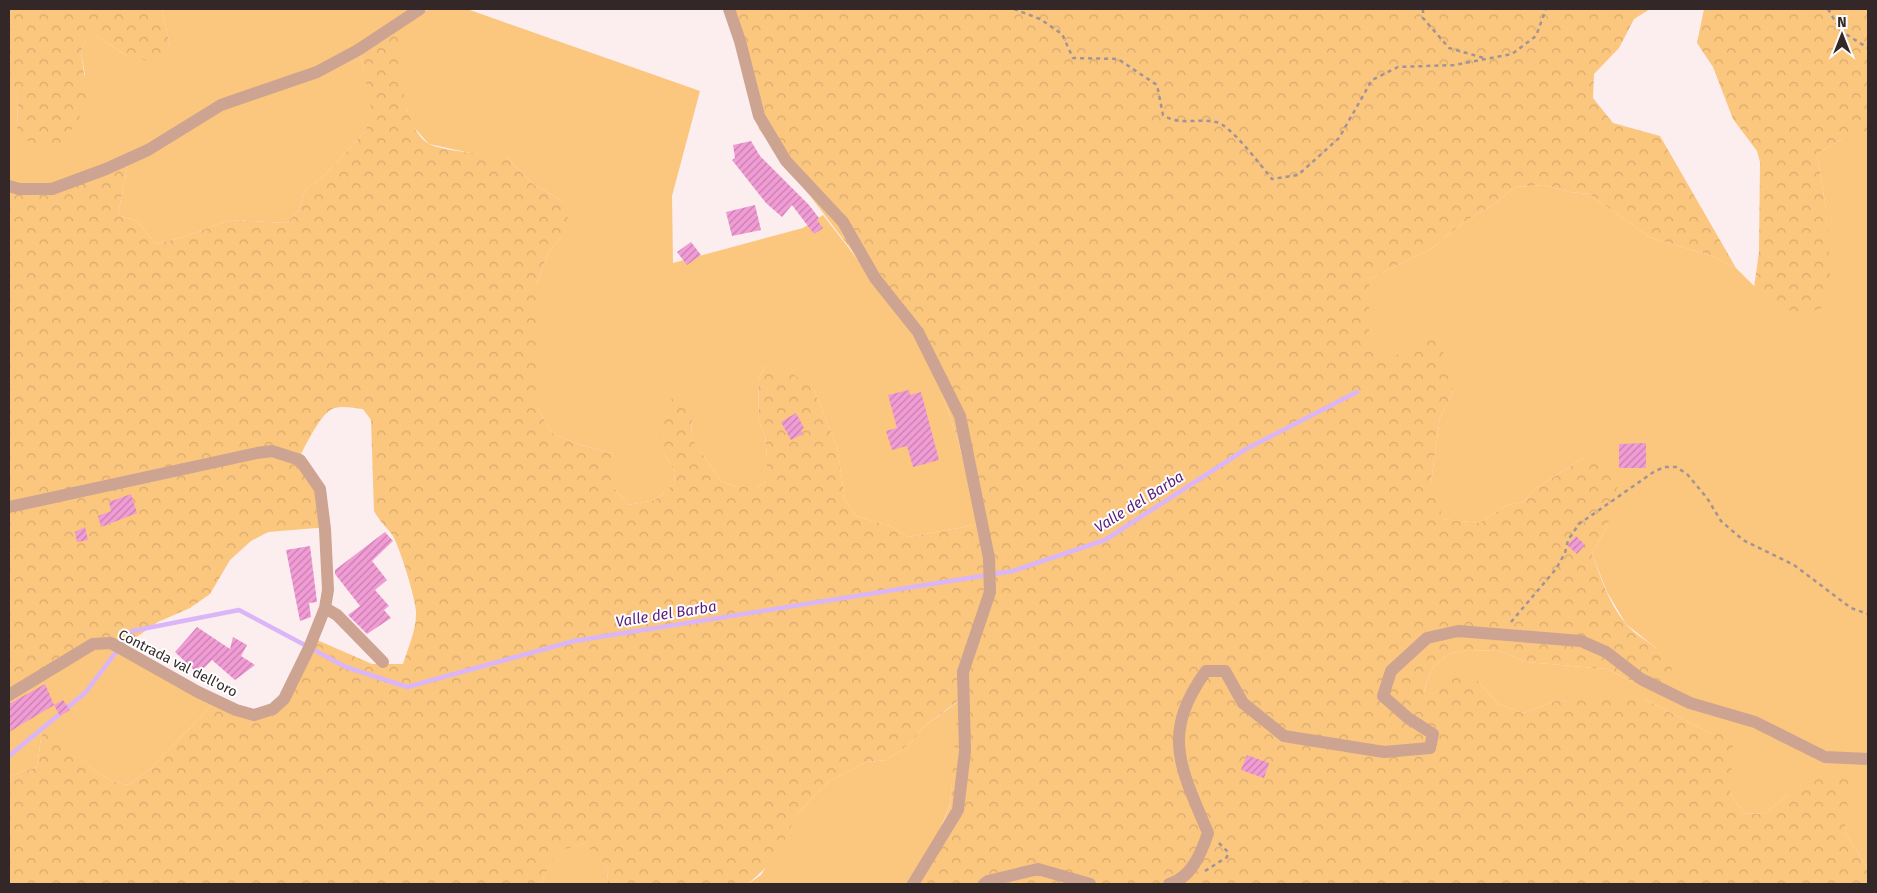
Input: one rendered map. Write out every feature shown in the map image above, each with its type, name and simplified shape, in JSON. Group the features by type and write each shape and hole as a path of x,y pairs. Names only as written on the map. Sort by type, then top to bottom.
{"street":[{"path":"9,186 19,189 52,190 106,169 148,150 221,105 317,72 358,50 420,9"},
{"path":"729,9 740,41 759,116 786,161 843,222 876,278 918,332 960,416 989,558 990,592 963,672 965,751 958,810 913,884"},
{"name":"Contrada val dell'oro","path":"9,507 272,451 300,460 314,479 322,500 328,583 325,608 311,643 284,699 273,709 254,715 236,710 198,692 111,644 93,644 9,695"},
{"path":"325,608 337,615 383,662"},
{"path":"1169,884 1178,882 1198,859 1208,834 1186,782 1178,746 1182,716 1190,692 1206,671 1224,671 1243,703 1284,736 1384,752 1430,748 1433,734 1408,718 1383,696 1391,671 1426,638 1458,631 1581,641 1606,652 1641,679 1690,703 1755,722 1825,757 1868,759"},
{"path":"984,884 988,881 1038,869 1090,884"}],"path":[{"path":"1014,9 1040,20 1062,34 1073,58 1118,59 1157,85 1163,115 1172,121 1217,122 1237,137 1272,179 1298,175 1339,138 1372,80 1398,67 1454,64 1512,54 1536,36 1546,9"},
{"path":"1423,9 1423,18 1449,48 1485,59"},
{"path":"1828,9 1841,31 1868,48"},
{"path":"1501,634 1556,569 1565,553 1568,540 1579,524 1655,471 1665,467 1676,467 1687,474 1707,498 1721,521 1743,540 1794,565 1850,608 1868,614"},
{"path":"1202,874 1227,857 1226,850 1208,834"}],"green space":[{"path":"9,9 162,9 170,46 158,62 130,58 100,38 87,33 81,52 87,94 78,122 59,144 33,146 17,131 18,98 13,82 9,92"},
{"path":"162,9 421,9 423,13 429,9 467,9 700,91 672,196 673,263 803,228 823,215 901,315 936,375 958,441 980,524 908,537 890,526 856,516 845,500 837,446 814,390 766,366 758,379 759,421 765,436 767,482 757,487 737,487 721,481 691,437 692,419 663,452 675,472 674,484 655,500 628,505 614,488 614,454 578,444 552,433 536,406 536,285 549,251 561,237 564,202 533,184 505,156 484,156 429,144 410,123 407,108 360,53 372,108 366,130 327,173 305,191 298,211 287,223 230,220 180,238 156,244 137,221 118,215 129,158 85,174 51,183 20,184 9,179 9,92 13,81 18,98 17,131 85,75 81,52 87,32 100,38 130,58 170,46"},
{"path":"726,9 1650,9 1634,19 1619,48 1594,74 1593,98 1613,123 1660,136 1736,268 1710,255 1651,238 1589,194 1570,192 1544,185 1515,187 1493,205 1464,222 1431,249 1369,279 1369,332 1385,363 1415,342 1435,336 1447,360 1453,391 1440,418 1431,482 1443,519 1479,523 1507,505 1523,502 1536,488 1587,456 1612,461 1619,482 1608,524 1592,554 1606,590 1620,616 1633,631 1656,648 1668,661 1674,680 1662,690 1641,686 1607,669 1526,662 1499,651 1467,650 1449,654 1434,666 1424,692 1460,676 1478,681 1498,704 1523,713 1555,701 1606,698 1644,699 1710,733 1725,724 1733,742 1730,793 1743,813 1764,814 1788,795 1817,777 1850,777 1845,832 1868,869 1868,884 905,884 932,850 950,805 958,701 922,728 912,742 887,760 866,762 829,781 797,814 776,858 748,884 608,884 607,871 602,861 583,844 558,851 544,876 542,884 9,884 9,776 37,767 42,731 58,731 72,749 97,772 107,778 128,785 148,771 216,701 256,718 278,710 317,640 372,664 403,664 414,631 416,611 410,584 396,542 374,511 371,420 363,409 339,407 332,409 322,418 299,458 320,485 329,527 268,532 251,541 230,560 210,594 190,608 158,622 121,648 105,646 87,652 9,697 9,179 20,184 51,183 85,174 129,158 118,215 137,221 156,244 180,238 230,220 287,223 298,211 305,191 327,173 366,130 371,108 360,52 398,27 403,91 412,122 419,135 429,144 443,148 477,154 505,156 533,184 564,202 569,222 561,237 549,251 536,285 536,406 552,433 578,444 614,454 614,488 628,505 655,500 674,484 675,472 663,452 660,430 662,410 676,394 688,396 692,419 691,437 721,481 737,487 757,487 767,482 765,436 759,421 758,379 766,366 793,374 814,390 837,446 845,500 856,516 890,526 908,537 980,524 958,441 936,375 901,315 759,129 749,83"},
{"path":"1704,9 1868,9 1868,138 1843,138 1817,154 1826,209 1830,270 1829,295 1820,309 1801,312 1784,309 1754,288 1759,252 1760,162 1757,151 1733,119 1713,67 1697,43"},
{"path":"1843,138 1868,138 1868,869 1845,832 1849,777 1788,795 1764,814 1743,813 1730,793 1710,733 1644,699 1555,701 1523,713 1498,704 1478,681 1424,693 1429,675 1434,666 1449,654 1467,650 1499,651 1526,662 1607,669 1641,686 1656,648 1626,624 1607,592 1592,554 1608,524 1587,456 1536,488 1523,502 1507,505 1479,523 1442,519 1431,482 1440,418 1453,391 1415,342 1385,364 1369,333 1369,279 1431,249 1464,222 1493,205 1515,187 1544,185 1570,192 1589,194 1651,238 1710,255 1736,268 1764,296 1829,295 1826,209 1817,154"},
{"path":"105,646 216,701 148,771 128,785 106,778 97,772 72,749 57,731 42,731 37,767 9,776 9,697 87,652"},
{"path":"959,701 950,804 932,850 905,884 748,884 761,875 797,814 829,781 866,762 887,760 912,742 922,728"},
{"path":"583,844 602,860 607,871 608,884 542,884 544,876 558,850"}],"building":[{"path":"751,141 760,156 809,205 819,218 817,220 823,228 814,234 792,205 782,217 766,203 732,160 735,158 733,145"},
{"path":"755,205 761,230 732,236 726,212"},
{"path":"691,242 701,255 687,265 677,252"},
{"path":"909,390 910,395 921,392 939,460 913,467 907,446 892,450 886,431 897,428 888,395"},
{"path":"796,413 804,428 801,430 803,434 791,440 781,422"},
{"path":"1646,443 1646,468 1619,468 1619,444"},
{"path":"131,494 137,513 101,527 98,516 111,511 109,502"},
{"path":"85,527 88,540 77,542 75,532"},
{"path":"385,532 393,541 372,561 387,580 375,590 389,606 384,610 391,618 367,634 348,615 360,606 335,574 335,570"},
{"path":"1576,536 1585,545 1577,554 1567,545"},
{"path":"310,546 317,602 309,603 311,617 300,621 286,550"},
{"path":"197,627 230,649 233,637 247,645 241,656 255,665 235,680 212,660 198,674 175,652"},
{"path":"45,684 54,705 9,732 9,704"},
{"path":"63,700 70,710 60,716 54,705"},
{"path":"1247,755 1269,763 1264,778 1241,770"}],"waterway":[{"name":"Valle del Barba","path":"9,756 85,693 132,631 239,610 346,667 407,687 574,641 1013,571 1105,540 1246,449 1357,392"}]}
